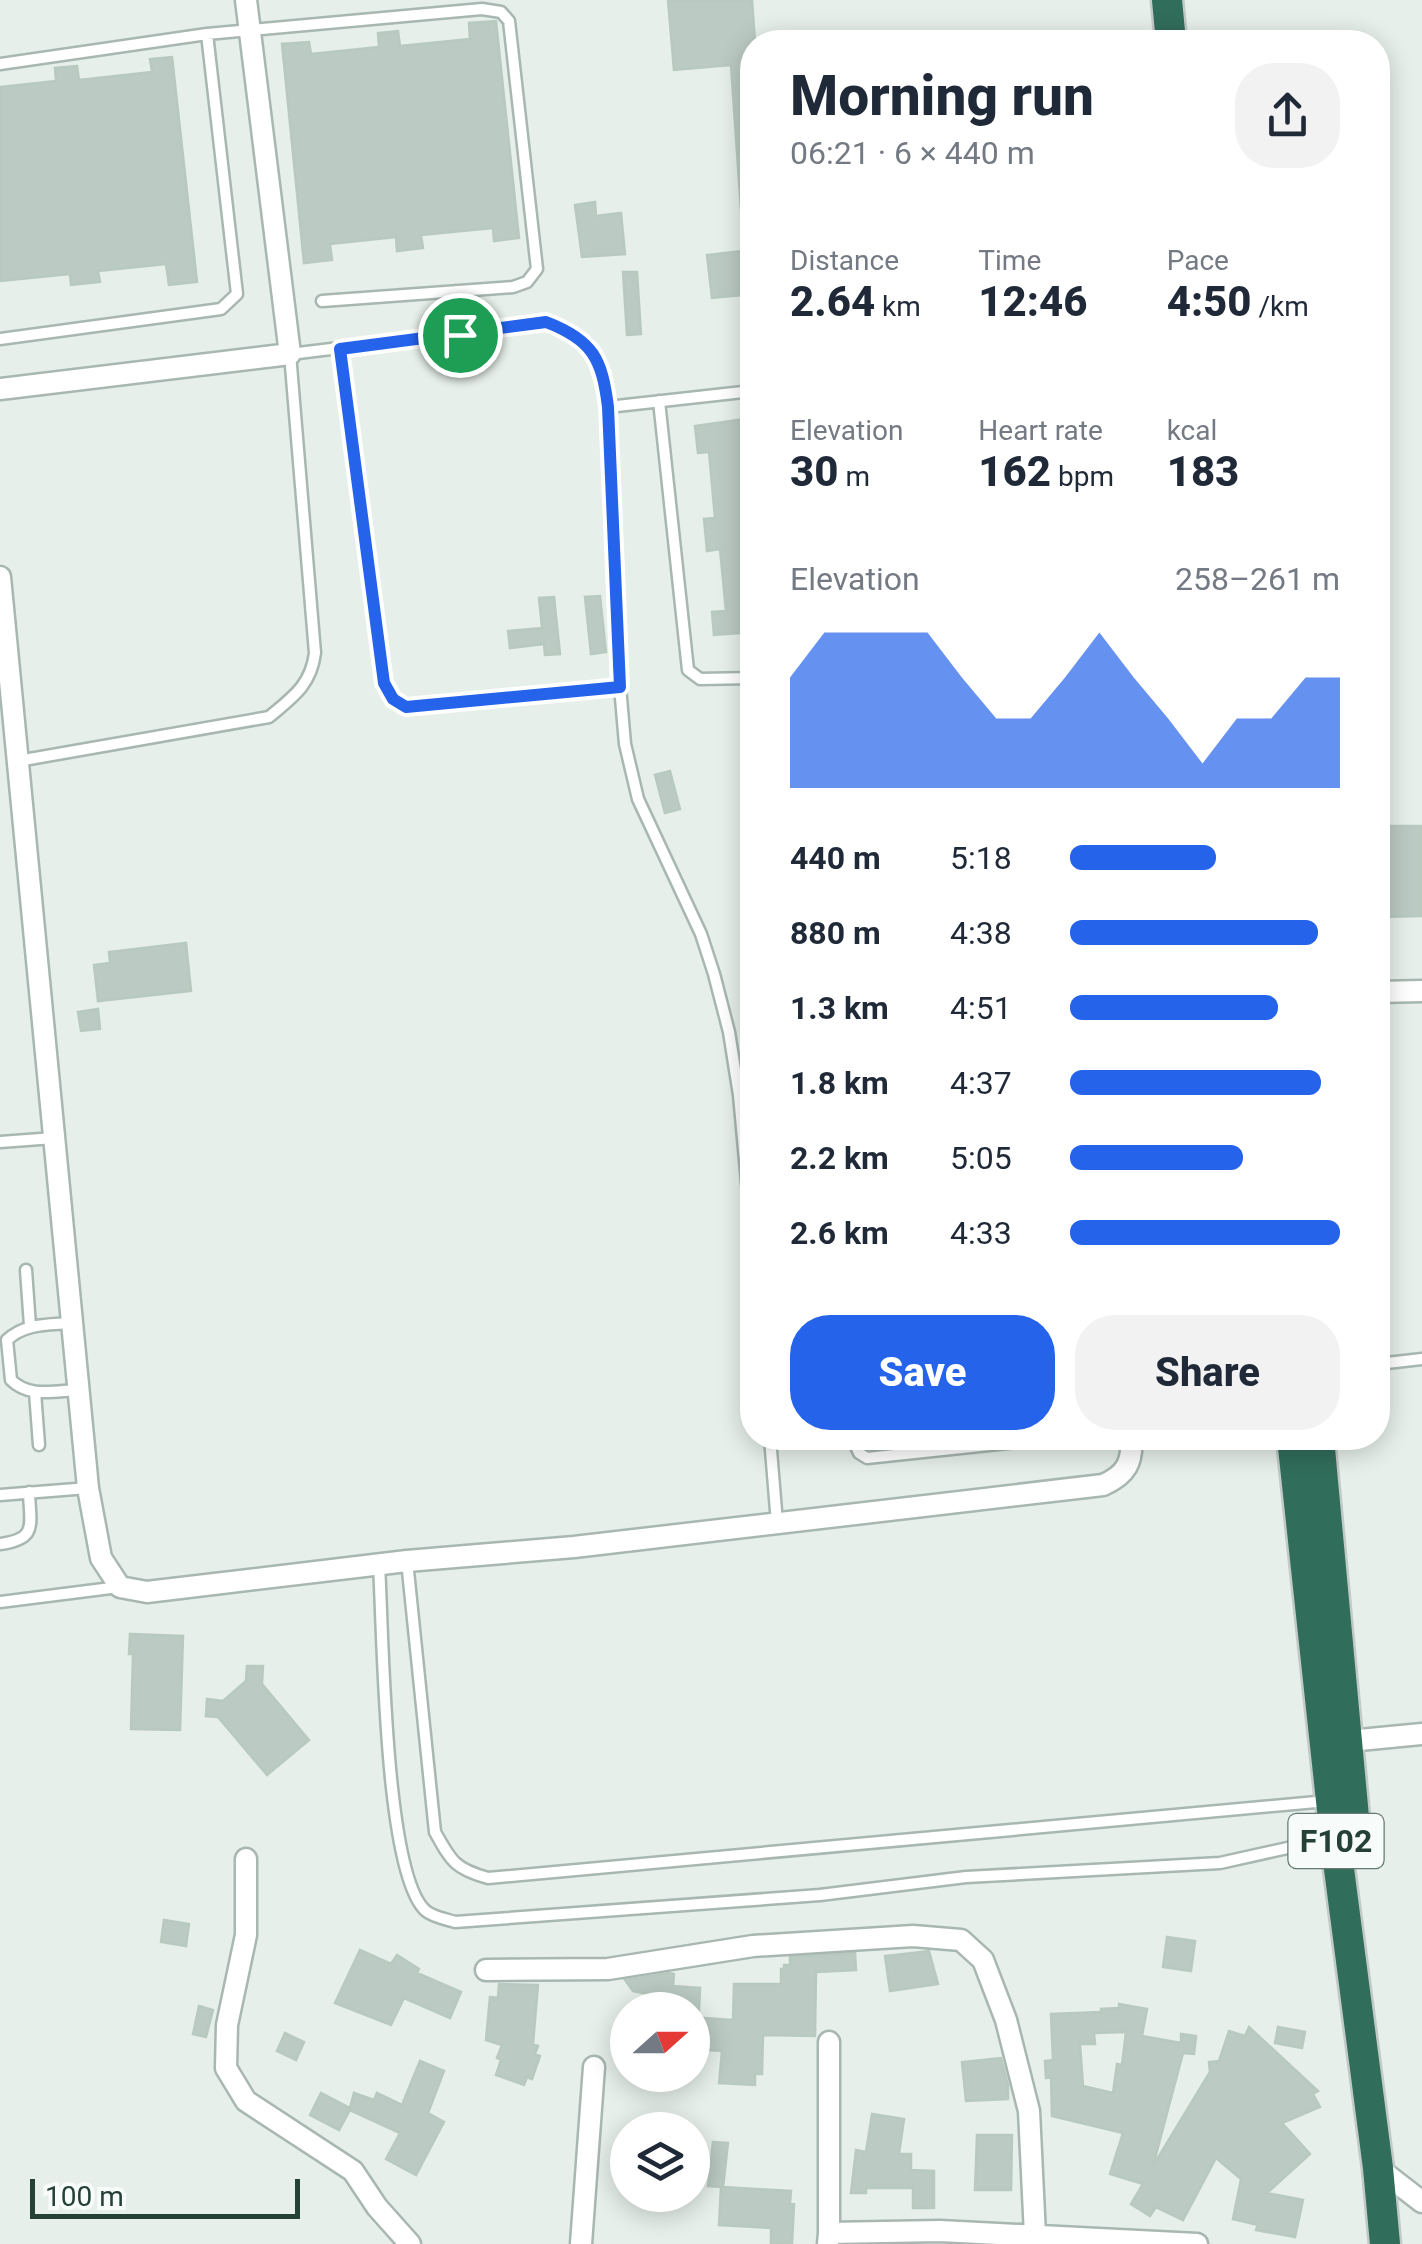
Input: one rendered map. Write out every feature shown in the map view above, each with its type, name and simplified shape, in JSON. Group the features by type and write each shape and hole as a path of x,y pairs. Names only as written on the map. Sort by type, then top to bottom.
{"highway":[{"path":"1147,0 1151,30"},
{"path":"1167,0 1170,30"},
{"name":"F102","path":"1294,1450 1406,2244"},
{"name":"F102","path":"1320,1450 1349,1742 1342,1802"},
{"name":"F102","path":"1385,2244 1400,2184"}],"street":[{"path":"0,389 290,354 246,0"},
{"path":"0,577 3,643 18,761 88,1488 101,1558 120,1587 147,1592 1103,1485 1119,1478 1128,1467 1132,1450"},
{"path":"1390,992 1422,991"},
{"path":"1349,1742 1422,1734"},
{"path":"246,1859 246,1934 227,2025 226,2068 246,2101 353,2171 377,2207 410,2244"},
{"path":"486,1970 608,1968 753,1946 914,1936 961,1940 983,1960 1006,2020 1029,2110 1035,2235"},
{"path":"830,2042 829,2238 940,2231 1197,2244"},
{"path":"581,2244 594,2067"}],"lane":[{"path":"0,64 207,34 482,9 501,12 509,21 537,270 527,282 513,287 322,302"},
{"path":"0,339 220,310 237,294 207,34"},
{"path":"456,291 460,335"},
{"path":"18,761 269,717 302,690 313,672 315,653 290,354 546,322 562,329 588,344 603,372 608,407 624,744 638,799 700,934 729,1032 740,1106"},
{"path":"340,349 384,683 393,699 406,707 620,687"},
{"path":"608,407 740,392"},
{"path":"659,401 688,670 700,679 740,678"},
{"path":"0,1142 54,1138"},
{"path":"26,1270 30,1326"},
{"path":"71,1322 30,1326 16,1332 8,1340 11,1380 21,1390 78,1390"},
{"path":"1390,1363 1422,1359"},
{"path":"35,1392 39,1445"},
{"path":"771,1450 777,1524"},
{"path":"858,1450 867,1458 942,1450"},
{"path":"0,1495 88,1488"},
{"path":"0,1544 27,1536 29,1492"},
{"path":"407,1561 434,1832 449,1858 463,1871 488,1878 1342,1802"},
{"path":"379,1564 392,1796 405,1875 414,1896 428,1913 455,1922 800,1896 966,1877 1220,1863 1346,1839"},
{"path":"0,1602 120,1587"}],"building":[{"path":"668,0 752,0 754,30 740,30 740,196 731,65 674,70"},
{"path":"496,21 519,238 494,241 493,228 421,235 423,248 397,251 396,237 330,244 332,260 304,263 282,44 309,42 311,54 379,47 378,33 398,31 400,46 470,39 469,23"},
{"path":"172,57 197,282 169,285 166,264 98,271 100,282 71,285 70,274 0,281 0,87 56,81 55,68 77,66 79,80 152,72 150,59"},
{"path":"595,202 596,216 621,213 625,254 582,257 575,205"},
{"path":"740,251 740,295 712,298 707,255"},
{"path":"623,272 637,272 641,334 627,335"},
{"path":"740,420 740,633 714,635 712,612 726,611 720,549 707,551 704,519 715,518 709,452 698,453 695,426"},
{"path":"600,596 606,652 591,654 585,597"},
{"path":"554,597 560,654 545,655 544,644 510,648 508,631 542,628 539,598"},
{"path":"670,771 680,809 665,813 655,775"},
{"path":"1390,826 1422,826 1422,916 1390,917"},
{"path":"186,943 191,991 98,1001 94,965 110,963 109,952"},
{"path":"98,1009 100,1029 81,1031 78,1012"},
{"path":"130,1634 183,1636 180,1730 131,1729"},
{"path":"247,1666 263,1666 262,1684 309,1740 267,1775 218,1717 206,1716 207,1699 223,1701 246,1681"},
{"path":"164,1920 189,1924 186,1946 161,1942"},
{"path":"1167,1937 1195,1941 1191,1971 1163,1967"},
{"path":"360,1950 391,1964 397,1955 419,1969 417,1973 461,1992 450,2018 404,1998 391,2025 335,2003"},
{"path":"929,1951 938,1984 890,1991 885,1956"},
{"path":"855,1953 856,1970 816,1972 815,2036 763,2035 762,2074 755,2074 755,2085 719,2083 722,2051 710,2050 710,2018 733,2020 734,1984 781,1984 781,1969 790,1965 790,1957"},
{"path":"669,1973 674,1974 673,1986 700,1988 700,1992 638,1992 625,1980"},
{"path":"499,1984 538,1985 533,2044 538,2046 535,2054 540,2056 532,2079 527,2077 524,2085 496,2075 502,2045 486,2040 490,1997 498,1998"},
{"path":"1119,2004 1147,2009 1142,2036 1181,2043 1181,2034 1196,2036 1194,2054 1183,2053 1153,2166 1210,2072 1209,2062 1219,2061 1229,2031 1245,2036 1249,2027 1318,2091 1313,2094 1320,2107 1282,2123 1310,2154 1267,2193 1303,2200 1295,2237 1256,2230 1258,2225 1233,2219 1241,2179 1216,2158 1183,2220 1156,2207 1150,2216 1131,2204 1143,2184 1110,2174 1123,2133 1052,2116 1051,2077 1046,2078 1045,2061 1053,2060 1051,2014 1119,2008","holes":["1126,2032 1122,2065 1117,2064 1113,2093 1083,2086 1080,2044 1095,2044 1094,2033"]},
{"path":"199,2006 213,2010 206,2037 193,2034"},
{"path":"1278,2027 1305,2032 1302,2048 1275,2043"},
{"path":"285,2033 304,2042 296,2060 277,2051"},
{"path":"1001,2058 1008,2099 966,2101 962,2062"},
{"path":"420,2061 444,2071 428,2113 444,2122 416,2175 386,2159 400,2133 350,2110 339,2130 310,2115 321,2093 350,2108 354,2093 374,2100 377,2093 402,2105"},
{"path":"872,2114 904,2119 899,2154 911,2154 911,2170 934,2171 934,2208 913,2208 913,2188 866,2188 866,2193 851,2193 856,2150 866,2152"},
{"path":"977,2135 1012,2135 1011,2190 975,2190"},
{"path":"713,2142 728,2143 723,2187 791,2191 792,2244 771,2244 771,2228 719,2225 721,2187 710,2186"}],"route":[{"path":"546,322 588,344 603,372 608,407 620,687 406,707 393,699 384,683 340,349 460,335 546,322"}]}
